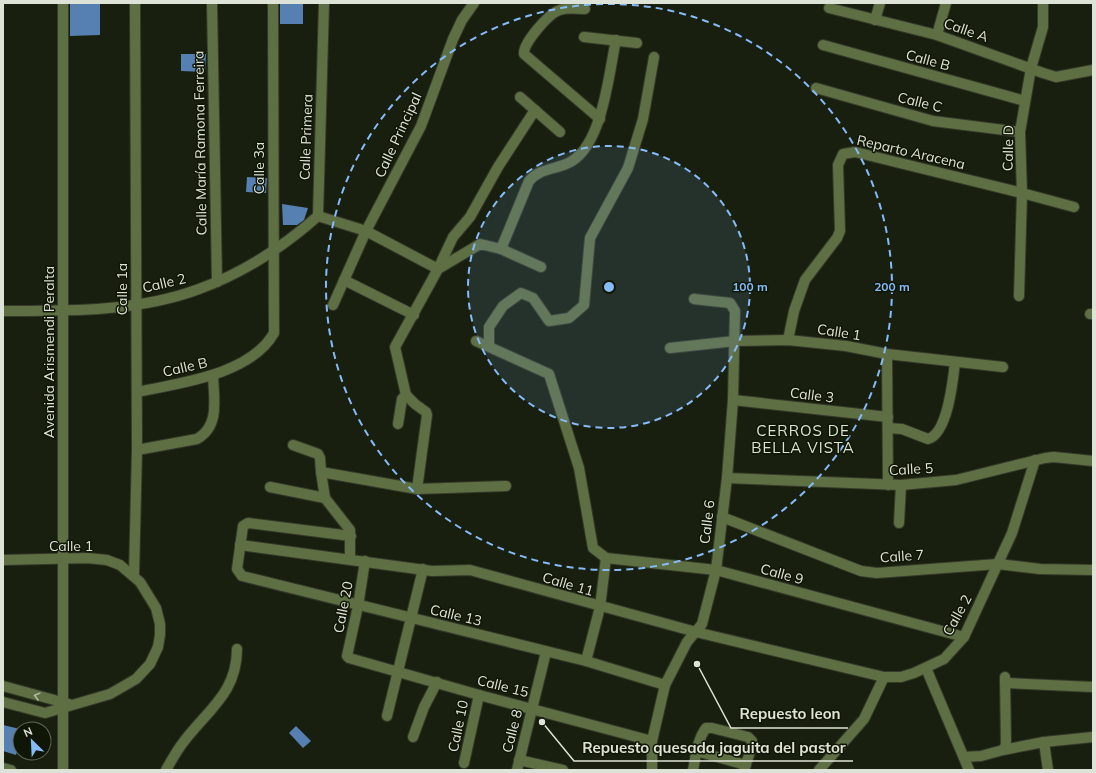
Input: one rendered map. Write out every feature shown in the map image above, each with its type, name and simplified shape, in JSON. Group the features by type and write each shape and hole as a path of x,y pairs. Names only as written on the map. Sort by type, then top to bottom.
{"street":[{"name":"Avenida Arismendi Peralta","path":"63,3 62,560 66,705"},
{"name":"Calle 1a","path":"134,575 137,450 135,3"},
{"name":"Calle María Ramona Ferreira","path":"212,3 217,282"},
{"name":"Calle 3a","path":"273,3 274,333"},
{"name":"Calle Primera","path":"318,216 324,3"},
{"name":"Calle Principal","path":"333,305 366,232 421,126 453,39 462,20 474,3"},
{"path":"875,20 880,3"},
{"path":"937,35 946,3"},
{"name":"Calle D","path":"1019,296 1022,193 1020,132 1031,68 1043,27 1043,3"},
{"name":"Calle A","path":"829,8 937,35 1031,68 1042,74 1056,77 1093,70"},
{"path":"585,9 561,9 553,13 534,34 524,50 524,54 600,119"},
{"path":"584,37 638,43"},
{"path":"501,248 529,181 535,174 572,161 579,156 600,119 616,40"},
{"name":"Calle B","path":"823,45 1025,101"},
{"path":"488,346 489,327 503,306 521,294 533,298 549,321 569,318 584,305 590,238 628,168 643,118 654,56"},
{"name":"Calle C","path":"816,88 933,120 1020,132"},
{"path":"520,97 560,132"},
{"path":"416,489 427,415 406,395 395,347 414,315 453,237 470,216 498,167 535,110"},
{"name":"Reparto Aracena","path":"788,340 794,311 805,280 837,238 840,231 838,164 843,154 855,152 1074,207"},
{"path":"274,250 295,236 318,216 366,232 438,269"},
{"path":"438,269 480,244 501,248 541,267"},
{"name":"Calle 2","path":"3,311 63,311 136,304 178,295 217,282 274,250"},
{"path":"344,280 414,315"},
{"name":"Calle 6","path":"652,770 652,741 665,685 687,642 702,624 716,570 727,478 733,400 735,311 730,303 694,299"},
{"name":"Calle B","path":"137,392 213,376 263,349 274,333"},
{"name":"Calle 1","path":"670,348 735,341 788,340 846,346 887,354 1003,367"},
{"path":"476,341 549,374 579,468 593,548 606,558 600,607 586,662"},
{"path":"887,354 888,485"},
{"path":"888,428 902,429 928,439 937,434 948,409 955,362"},
{"path":"137,450 197,439 204,435 214,420 213,376"},
{"path":"398,424 402,399 406,395"},
{"name":"Calle 3","path":"733,400 888,417"},
{"path":"293,445 318,454 320,458 325,498 344,520 350,530 350,558"},
{"name":"Calle 5","path":"727,478 901,485 956,480 1035,460 1054,457 1093,461"},
{"name":"Calle 2","path":"884,677 901,677 926,668 944,659 964,637 1012,533 1035,460"},
{"path":"321,472 416,489 506,486"},
{"path":"899,523 901,485"},
{"path":"270,488 325,498"},
{"name":"Calle 7","path":"722,517 861,570 877,573 998,564 1040,569 1093,570"},
{"path":"240,545 245,524 351,536"},
{"name":"Calle 11","path":"240,545 350,558 432,571 470,570 600,607 696,632 884,677"},
{"name":"Calle 13","path":"240,545 237,569 240,575 358,606 586,662 665,685"},
{"name":"Calle 9","path":"606,558 716,570 964,637"},
{"name":"Calle 1","path":"3,560 106,560 120,565 134,575"},
{"name":"Calle 20","path":"348,657 365,561"},
{"path":"387,716 423,569"},
{"path":"3,702 45,713 66,705 110,694 123,688 136,679 150,664 158,647 160,624 156,608 134,575"},
{"path":"166,770 182,744 223,697 231,683 237,660 237,649"},
{"name":"Calle 8","path":"518,765 546,652"},
{"name":"Calle 15","path":"348,657 479,695 652,741"},
{"path":"926,668 964,757 968,770"},
{"path":"819,770 864,719 884,677"},
{"path":"1003,750 1006,745 1005,680 1093,687"},
{"path":"413,737 424,707 436,682"},
{"path":"3,686 66,705"},
{"name":"Calle 10","path":"464,763 479,695"},
{"path":"63,770 66,705"},
{"path":"693,770 696,751 706,728 712,728 748,737 752,741 752,746 745,767 696,751"},
{"path":"964,757 981,756 1044,742 1093,737"},
{"path":"1044,742 1048,770"},
{"path":"518,765 563,770"},
{"path":"3,768 11,770"}],"building":[{"path":"70,3 100,3 100,35 70,36"},
{"path":"280,3 303,3 303,24 280,24"},
{"path":"181,54 206,54 205,72 181,71"},
{"path":"247,177 267,178 266,193 246,192"},
{"path":"282,204 308,208 304,220 297,225 283,225"},
{"path":"3,725 12,727 12,754 3,751"},
{"path":"296,726 311,741 303,748 289,733"}],"place":[{"name":"Repuesto leon","path":"697,664"},
{"name":"Repuesto quesada jaguita del pastor","path":"542,722"}],"district":[{"name":"CERROS DE BELLA VISTA","path":"803,438"}]}
